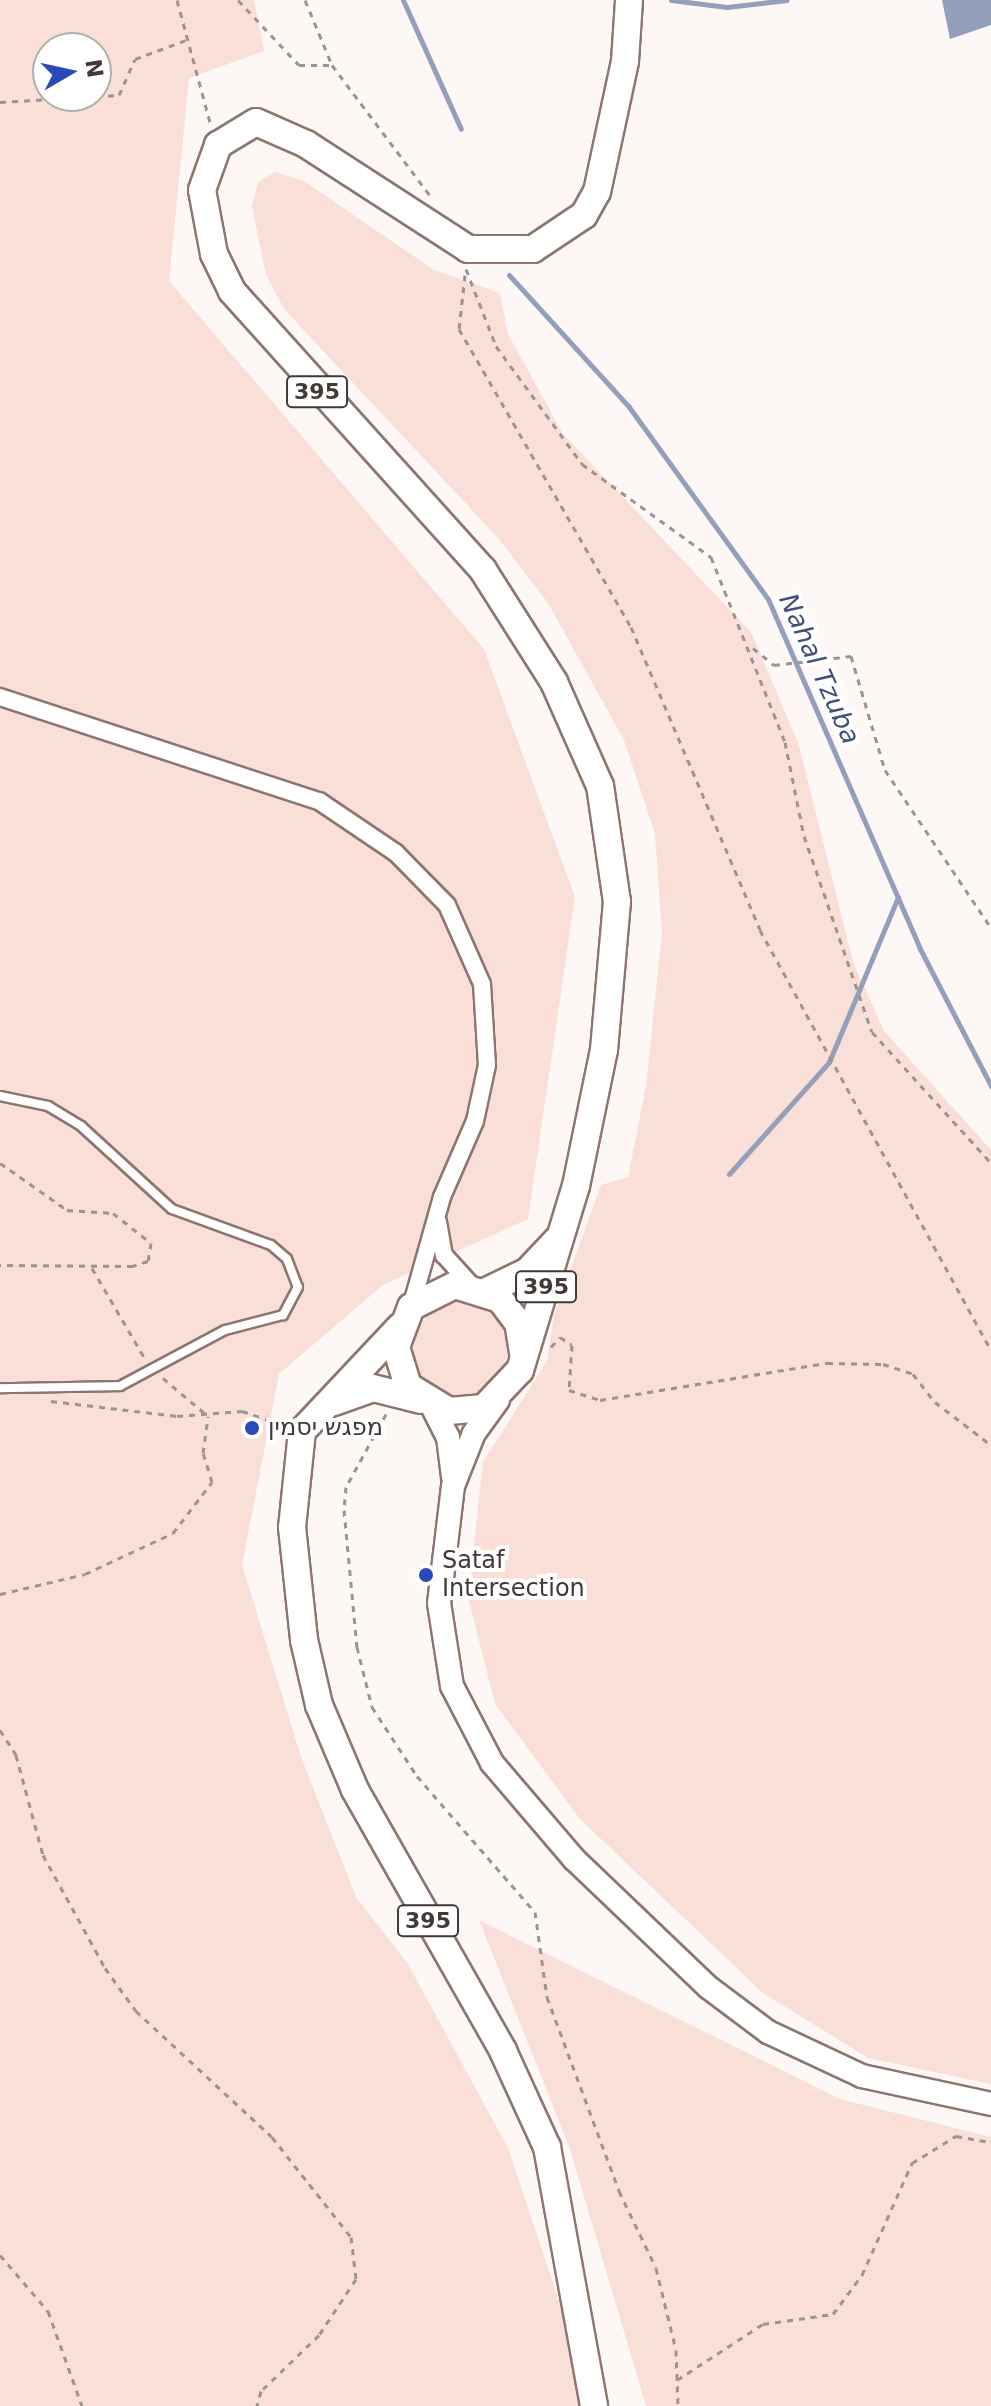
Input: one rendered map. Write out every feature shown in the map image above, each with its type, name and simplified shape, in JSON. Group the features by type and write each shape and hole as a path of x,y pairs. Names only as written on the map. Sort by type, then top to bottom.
{"main road":[{"path":"218,145 256,122 283,130 466,261 533,249 584,215 608,159 629,0"},
{"name":"395","path":"218,145 206,162 204,214 232,291 368,451 483,570 547,669 600,786 616,871 612,988 598,1091 566,1220 522,1361 499,1399"},
{"name":"395","path":"566,1220 542,1260 479,1288 439,1288 406,1317 308,1423 292,1527 319,1705 355,1790 503,2051 547,2147 594,2406"},
{"name":"395","path":"479,1288 518,1323 522,1361"},
{"path":"406,1317 399,1368 427,1403 448,1437 453,1486 439,1603 442,1646 469,1725 521,1800 708,1987 768,2032 862,2076 991,2104"},
{"path":"308,1423 373,1388 466,1412 499,1399"},
{"path":"453,1486 474,1433 499,1399"}],"street":[{"path":"0,697 319,801 362,826 426,881 466,939 485,1013 480,1102 442,1197 406,1317"},
{"path":"442,1197 440,1242 479,1288"}],"lane":[{"path":"0,1096 48,1106 105,1145 172,1209 271,1245 287,1259 298,1287 283,1315 225,1330 120,1386 0,1388"}],"path":[{"path":"177,0 218,145"},
{"path":"238,0 299,65 332,65"},
{"path":"305,0 332,65 439,208"},
{"path":"0,102 119,95 135,59 186,40"},
{"path":"466,261 496,346 582,464 711,557 752,647 785,742 804,836 872,1032 991,1163"},
{"path":"466,261 459,329 631,627 760,930 991,1350"},
{"path":"752,647 774,665 851,656 885,770 991,928"},
{"path":"0,1163 67,1210 113,1213 151,1243 148,1261 92,1268 0,1265"},
{"path":"92,1268 155,1370 208,1416"},
{"path":"522,1361 560,1337 572,1345 569,1390 600,1400 827,1363 883,1364 913,1374 935,1402 991,1445"},
{"path":"42,1400 113,1413 208,1416 242,1411 308,1423"},
{"path":"427,1403 396,1408 376,1425 346,1487 351,1597 372,1707 396,1750 535,1912 547,1997 619,2191 656,2268 677,2380 678,2406"},
{"path":"0,1594 85,1574 173,1533 212,1482 203,1453 208,1416"},
{"path":"0,1730 16,1755 43,1855 105,1968 136,2011 272,2137 351,2237 356,2279 319,2335 261,2391 257,2406"},
{"path":"677,2380 763,2324 833,2314 862,2275 912,2163 956,2136 991,2142"},
{"path":"0,2255 48,2311 82,2406"}],"shaded area":[{"path":"0,0 254,0 264,51 189,78 169,281 484,649 575,897 528,1219 383,1285 279,1374 242,1565 301,1757 356,1897 408,1964 508,2148 562,2310 581,2406 0,2406"},
{"path":"275,172 304,181 434,270 500,293 508,334 563,434 751,632 799,745 853,962 884,1031 991,1150 991,2084 868,2058 763,1993 580,1819 495,1704 468,1597 483,1462 547,1361 554,1315 601,1185 628,1177 646,1086 662,933 655,834 624,740 548,603 498,538 284,309 266,274 252,207 258,182"},
{"path":"460,1302 478,1306 493,1316 503,1331 507,1349 503,1367 493,1382 478,1392 460,1396 442,1392 427,1382 417,1367 413,1349 417,1331 427,1316 442,1306"},
{"path":"479,1920 840,2099 991,2137 991,2406 646,2406 570,2149"}],"water":[{"path":"942,0 991,0 991,25 950,39"}],"waterway":[{"name":"Nahal Tzuba","path":"403,0 461,129"},
{"path":"671,0 727,7 787,0"},
{"name":"Nahal Tzuba","path":"509,275 629,407 768,599 919,947 991,1086"},
{"path":"729,1174 829,1062 898,897"}],"place":[{"name":"מפגש יסמין","path":"252,1428"},
{"name":"Sataf Intersection","path":"426,1575"}]}
